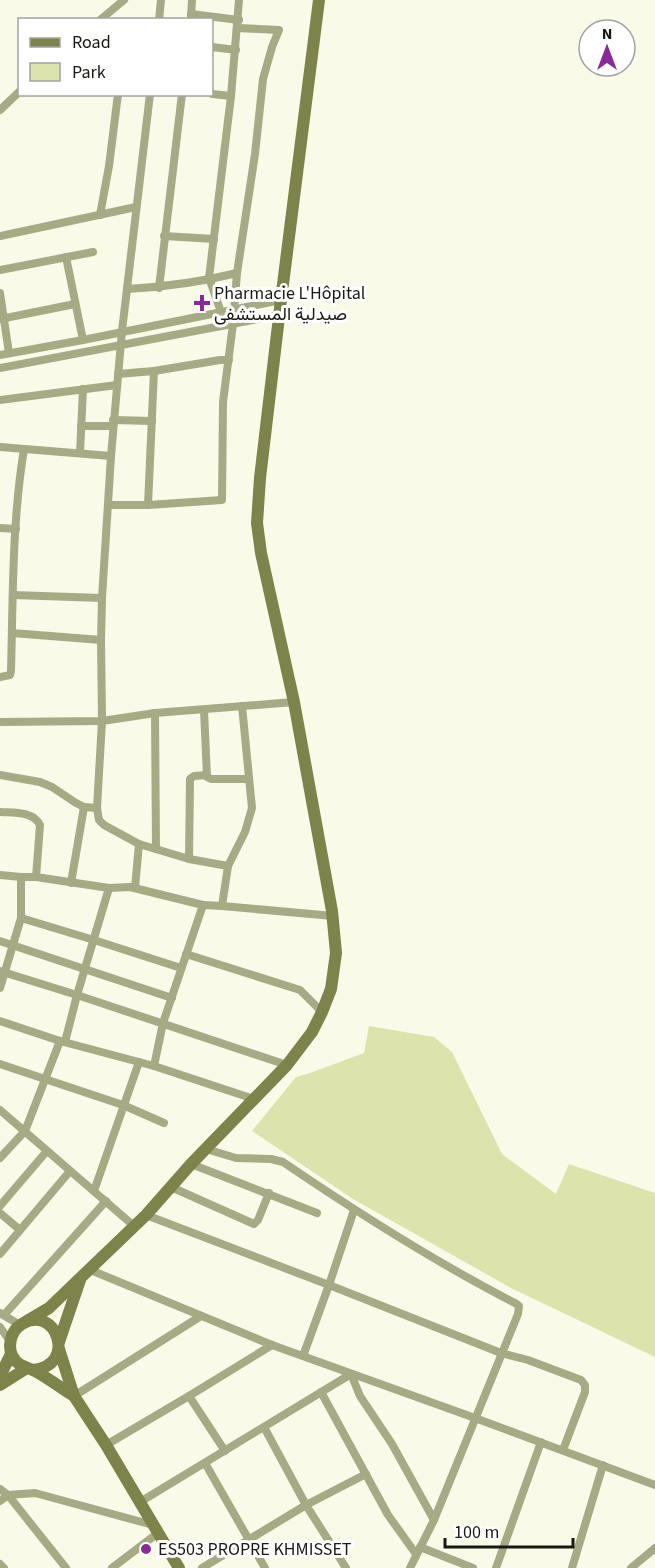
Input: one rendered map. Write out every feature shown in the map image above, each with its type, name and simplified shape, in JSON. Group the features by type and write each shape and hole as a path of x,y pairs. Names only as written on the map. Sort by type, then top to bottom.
{"main road":[{"path":"0,1376 11,1347 13,1332 49,1308 146,1215 191,1164 287,1065 312,1032 331,989 336,953 333,916 294,702 264,572 258,523 260,478 279,315 319,0"},
{"path":"0,1385 30,1369 40,1369 49,1365 56,1358 85,1273"},
{"path":"24,1323 36,1320 44,1322 57,1333 74,1396 179,1568"},
{"path":"11,1347 15,1360 74,1396"}],"street":[{"path":"105,18 124,0"},
{"path":"159,18 161,0"},
{"path":"191,17 192,0"},
{"path":"221,312 208,279 231,96 239,0"},
{"path":"108,505 222,500 223,402 237,273 255,154 263,80 279,30 213,20"},
{"path":"213,47 236,50"},
{"path":"0,110 18,93"},
{"path":"213,94 231,96"},
{"path":"100,215 118,96"},
{"path":"150,96 113,423 102,598 102,721 97,808 99,820 104,825 139,844 189,859 228,866"},
{"path":"159,288 182,96"},
{"path":"0,236 136,207"},
{"path":"164,236 214,239"},
{"path":"0,270 93,252"},
{"path":"66,257 83,340"},
{"path":"127,289 159,288 237,273"},
{"path":"0,293 5,354 281,300"},
{"path":"2,318 75,304"},
{"path":"0,368 279,315"},
{"path":"118,374 229,360"},
{"path":"148,505 154,371"},
{"path":"0,400 117,385"},
{"path":"80,453 83,389"},
{"path":"81,426 152,422"},
{"path":"0,447 111,456"},
{"path":"0,677 10,675 11,671 15,529 24,448"},
{"path":"0,528 15,529"},
{"path":"13,595 102,598"},
{"path":"12,633 101,640"},
{"path":"0,722 102,721 155,713 294,702"},
{"path":"222,906 228,866 239,845 252,808 242,706"},
{"path":"204,710 207,777 211,779 249,779"},
{"path":"155,713 156,849"},
{"path":"0,775 40,782 84,807 97,808"},
{"path":"189,859 190,779 194,776 207,775"},
{"path":"71,883 84,807"},
{"path":"0,812 31,816 38,820 40,825 36,877"},
{"path":"135,888 139,844"},
{"path":"0,875 36,877 109,888 135,888 203,905 333,916"},
{"path":"0,988 2,972 21,918 21,877"},
{"path":"0,1158 25,1131 63,1042 109,888"},
{"path":"154,1066 163,1023 203,905"},
{"path":"21,918 181,968"},
{"path":"0,941 171,998"},
{"path":"186,954 300,990 322,1012"},
{"path":"2,972 287,1065"},
{"path":"0,1021 63,1042 154,1066 254,1100"},
{"path":"94,1191 139,1062"},
{"path":"0,1064 123,1105 164,1123"},
{"path":"0,1110 134,1226"},
{"path":"206,1149 236,1158 271,1159 284,1162 354,1210 519,1306 434,1520 410,1568"},
{"path":"0,1206 46,1152"},
{"path":"191,1164 317,1213"},
{"path":"0,1254 70,1171"},
{"path":"171,1187 254,1224 258,1220 269,1193"},
{"path":"24,1323 2,1314 106,1201"},
{"path":"303,1356 330,1285 354,1210"},
{"path":"0,1213 20,1230"},
{"path":"146,1215 501,1353 566,1374 584,1383 585,1392 563,1450"},
{"path":"85,1273 272,1345 655,1485"},
{"path":"74,1396 201,1316"},
{"path":"0,1327 11,1347"},
{"path":"106,1445 272,1345"},
{"path":"140,1502 351,1374"},
{"path":"351,1374 360,1396 392,1444 434,1520"},
{"path":"321,1392 388,1515 418,1551 473,1568"},
{"path":"189,1396 225,1451"},
{"path":"264,1427 306,1505 346,1568"},
{"path":"496,1568 541,1442"},
{"path":"205,1463 266,1568"},
{"path":"572,1568 603,1465"},
{"path":"202,1568 306,1505 366,1474"},
{"path":"0,1489 8,1495 66,1568"},
{"path":"0,1501 8,1495 35,1493 155,1529"},
{"path":"112,1568 155,1529"},
{"path":"631,1568 655,1548"},
{"path":"0,1564 3,1568"}],"green space":[{"path":"369,1026 434,1037 452,1052 502,1154 556,1194 569,1164 655,1193 655,1357 511,1288 353,1199 252,1131 296,1077 364,1053"}],"place":[{"name":"Pharmacie L'Hôpital صيدلية المستشفى","path":"202,303"},
{"name":"ES503 PROPRE KHMISSET","path":"146,1549"}]}
